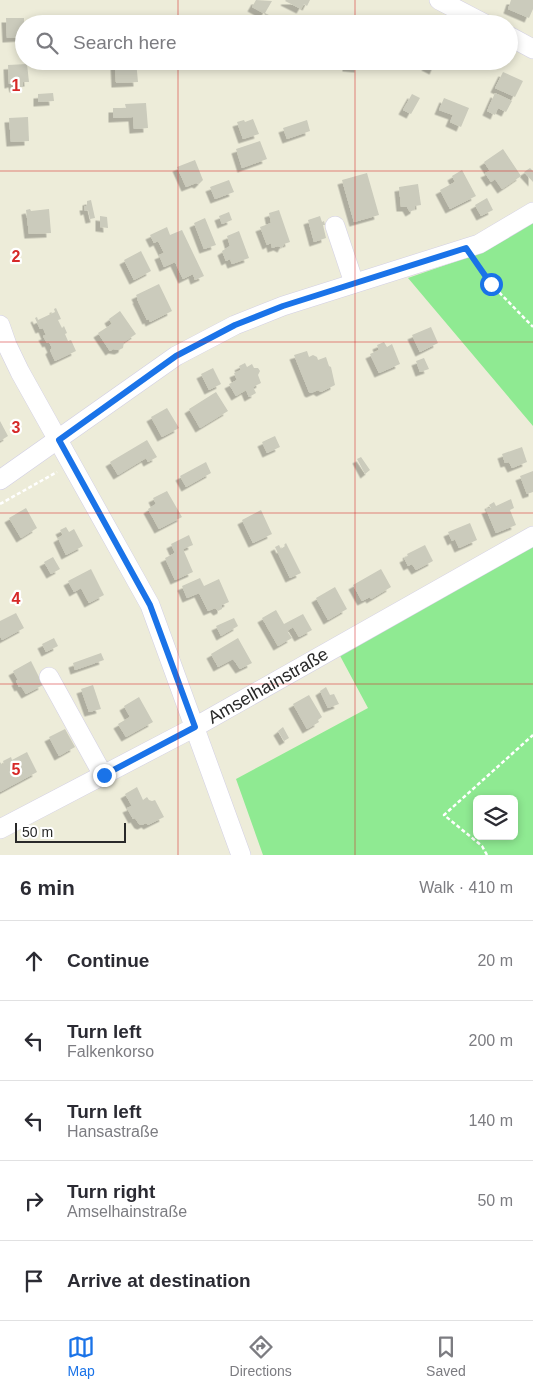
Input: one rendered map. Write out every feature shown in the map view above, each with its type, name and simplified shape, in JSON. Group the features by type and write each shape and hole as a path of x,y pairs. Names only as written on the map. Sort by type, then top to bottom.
{"street":[{"path":"439,0 468,15"},
{"path":"518,41 533,49"},
{"path":"0,480 176,356 235,325 283,306 479,244 533,212"},
{"path":"335,226 354,283"},
{"path":"0,325 20,372 150,605 241,855"},
{"name":"Amselhainstraße","path":"0,829 195,727 533,536"},
{"path":"49,677 104,775"}],"path":[{"path":"466,248 491,284 533,327"},
{"path":"0,504 72,463"},
{"path":"487,855 482,846 444,814 533,735"}],"green space":[{"path":"533,222 533,426 408,278 486,251"},
{"path":"533,545 533,855 263,855 236,779 368,708 338,652"}],"building":[{"path":"256,0 272,1 265,13 269,15 264,15 252,7"},
{"path":"286,0 310,0 307,6 304,4 301,9"},
{"path":"511,0 533,0 533,9 529,18 508,9"},
{"path":"6,18 15,18 15,38 7,38"},
{"path":"8,65 15,65 15,70 28,70 29,82 23,82 23,87 14,88 13,83 9,84"},
{"path":"115,70 137,70 138,82 116,83"},
{"path":"503,72 523,81 515,97 495,88"},
{"path":"53,93 54,101 38,102 38,94"},
{"path":"495,93 512,101 506,112 498,108 495,115 487,111"},
{"path":"412,94 420,98 411,114 403,110"},
{"path":"444,98 469,108 461,127 450,122 453,115 439,110"},
{"path":"146,103 148,128 134,129 133,117 113,118 113,108 126,108 125,104"},
{"path":"28,117 29,141 11,142 9,118"},
{"path":"253,119 259,134 243,139 237,122"},
{"path":"307,120 310,131 287,139 283,128"},
{"path":"260,141 267,159 242,168 236,149"},
{"path":"503,149 521,176 502,189 495,179 491,182 485,173 490,171 484,162"},
{"path":"195,160 203,180 199,184 196,183 186,187 177,167"},
{"path":"530,168 533,171 533,182 524,172"},
{"path":"462,170 476,196 450,209 440,190 455,182 452,176"},
{"path":"367,173 379,215 354,222 342,180"},
{"path":"229,180 234,192 215,199 210,187"},
{"path":"418,184 421,205 415,206 415,209 410,212 407,207 401,207 399,187"},
{"path":"487,198 493,210 481,216 475,205"},
{"path":"91,200 95,218 90,219 88,210 85,211 84,206 87,206 87,201"},
{"path":"30,209 31,211 49,209 51,233 29,234 26,210"},
{"path":"279,210 290,242 284,244 282,248 278,246 272,248 271,243 267,245 260,227 271,223 269,213"},
{"path":"229,212 232,220 222,224 219,216"},
{"path":"100,216 107,217 108,228 100,227"},
{"path":"320,216 322,222 324,221 326,238 314,242 308,220"},
{"path":"205,218 216,245 204,249 194,223"},
{"path":"167,227 170,235 182,230 204,276 195,280 193,274 183,279 175,262 164,267 159,255 164,253 158,241 154,243 150,235"},
{"path":"239,231 249,258 232,264 230,259 226,261 222,251 230,246 227,236"},
{"path":"141,251 151,271 134,280 124,260"},
{"path":"159,284 172,311 150,322 149,319 147,320 136,295"},
{"path":"56,308 61,319 58,320 62,328 64,326 68,341 71,340 76,351 55,361 50,350 52,348 43,336 46,335 43,328 40,329 35,318 37,317 38,320 55,312 54,309"},
{"path":"120,311 136,334 124,342 123,348 110,351 98,333 112,324 109,319"},
{"path":"431,327 438,343 420,352 412,335"},
{"path":"384,342 387,347 392,344 400,364 379,373 370,354 379,350 377,345"},
{"path":"307,351 309,357 313,355 318,360 326,357 331,367 335,385 321,392 318,390 309,392 294,355"},
{"path":"424,358 429,369 420,372 416,361"},
{"path":"245,363 247,367 252,364 254,368 258,368 260,371 258,375 261,383 253,387 256,393 249,397 246,390 236,396 229,384 237,380 234,373 241,370 239,366"},
{"path":"213,368 221,384 209,390 201,374"},
{"path":"216,392 228,411 200,428 189,409"},
{"path":"167,408 179,428 162,437 151,417"},
{"path":"0,421 8,436 0,441"},
{"path":"275,436 280,447 267,453 262,442"},
{"path":"147,440 157,457 148,462 146,458 118,475 110,462"},
{"path":"522,447 527,462 512,468 509,462 505,463 502,454"},
{"path":"361,457 370,470 365,474 357,459"},
{"path":"206,462 211,473 186,487 180,476"},
{"path":"533,471 533,492 527,494 520,476"},
{"path":"167,491 182,517 159,529 148,509 156,504 153,498"},
{"path":"511,499 514,508 510,510 516,525 496,533 486,509 491,508 489,505 494,502 496,506"},
{"path":"26,508 37,528 21,538 9,518"},
{"path":"261,510 272,534 253,543 242,520"},
{"path":"470,523 477,540 459,548 455,539 452,541 448,532"},
{"path":"66,527 69,532 74,529 83,546 66,555 58,538 63,535 60,530"},
{"path":"189,535 193,545 183,549 193,572 175,580 165,558 175,553 171,544"},
{"path":"286,543 301,573 290,578 275,547 279,545 281,549"},
{"path":"425,545 433,561 416,570 412,564 408,566 404,558 408,556 407,554"},
{"path":"53,557 60,569 51,574 44,562"},
{"path":"91,569 104,595 89,603 81,588 74,592 68,581"},
{"path":"381,569 391,587 371,599 370,597 362,601 353,585"},
{"path":"200,578 204,586 219,579 229,602 222,605 222,609 218,611 215,608 208,611 199,593 187,598 182,586"},
{"path":"335,587 347,609 328,620 316,598"},
{"path":"276,610 284,624 303,614 312,630 299,637 293,627 287,631 292,638 278,646 262,618"},
{"path":"16,613 24,628 2,640 0,636 0,621"},
{"path":"234,618 238,626 221,636 216,626"},
{"path":"54,638 58,646 46,652 42,644"},
{"path":"238,638 252,663 240,669 233,659 218,667 211,654"},
{"path":"101,653 104,660 75,670 73,663"},
{"path":"31,661 43,685 26,694 21,686 19,687 16,681 18,680 13,671"},
{"path":"93,685 101,709 89,712 81,689"},
{"path":"326,687 330,695 334,694 339,704 328,708 320,691"},
{"path":"309,695 322,717 318,720 319,722 307,729 293,704"},
{"path":"139,697 153,722 126,737 118,724 130,717 124,706"},
{"path":"283,727 289,738 284,741 278,731"},
{"path":"65,729 75,747 59,756 49,737"},
{"path":"27,752 37,772 0,792 0,762 2,765 4,764 3,761 11,757 12,760"},
{"path":"137,787 143,800 147,797 149,800 155,800 164,817 148,825 146,823 139,824 135,818 133,819 127,808 132,806 125,794"}],"route":[{"path":"104,775 195,727 150,605 59,440 176,356 235,325 283,306 466,248 491,284"}]}
